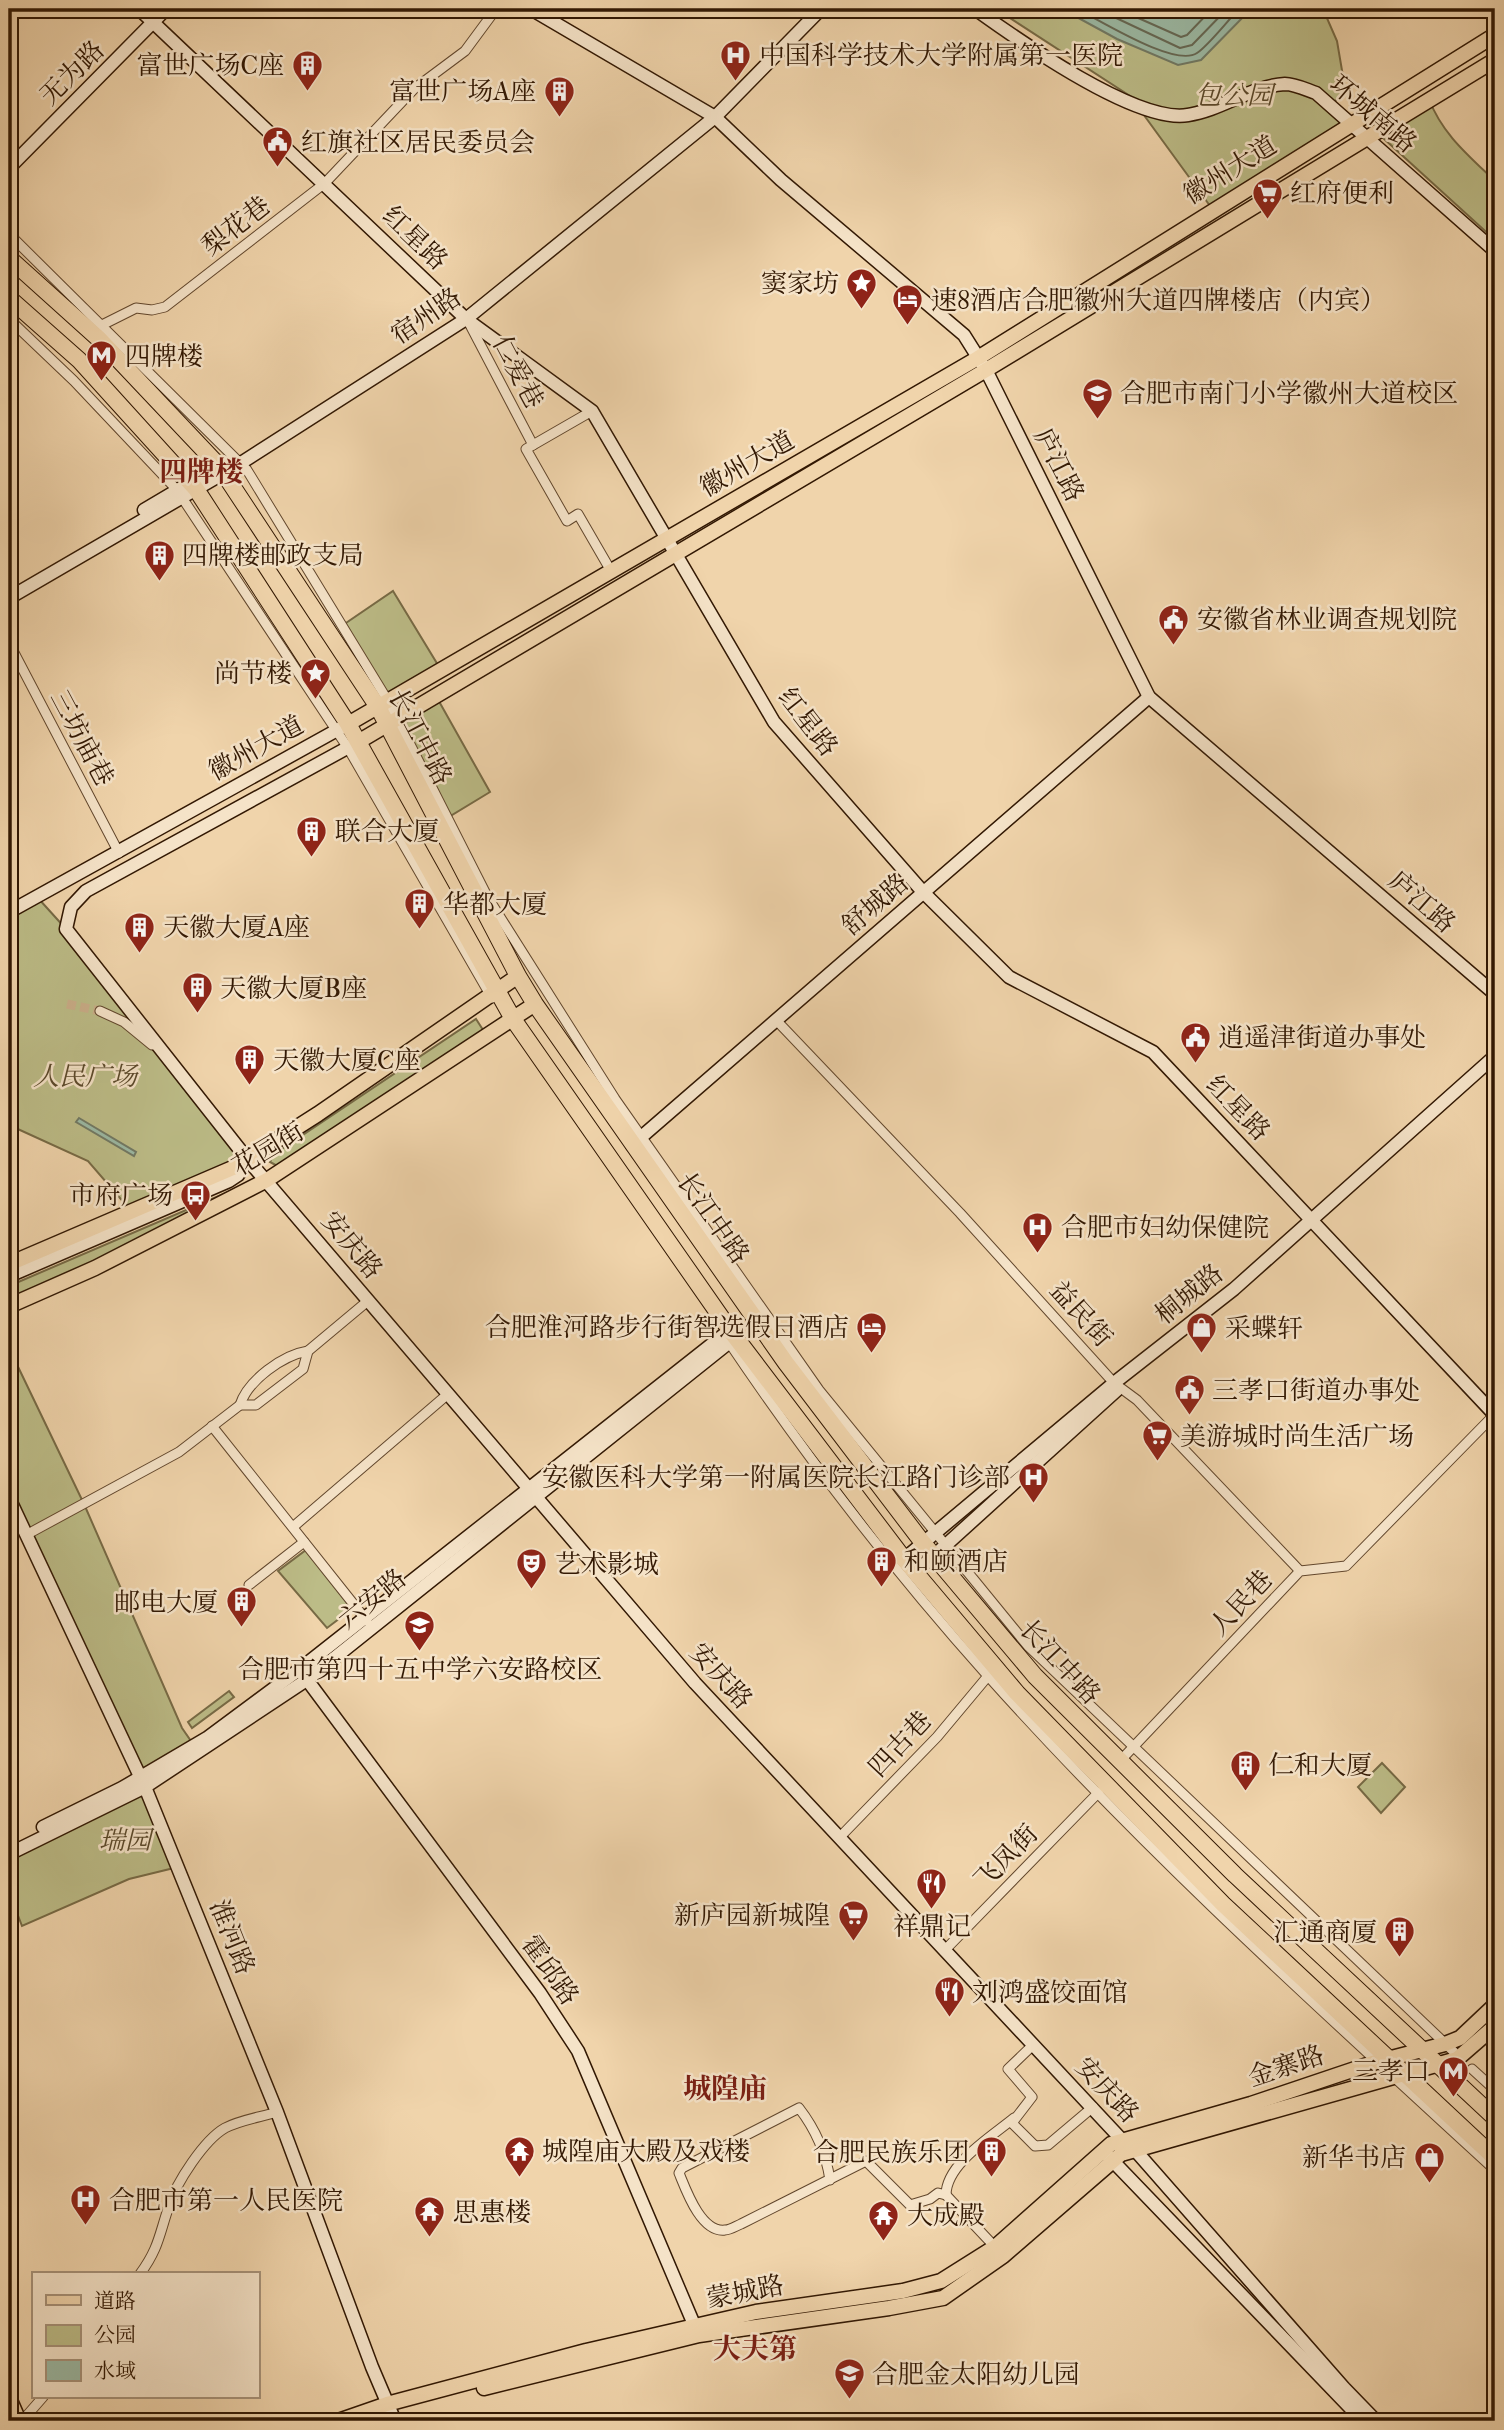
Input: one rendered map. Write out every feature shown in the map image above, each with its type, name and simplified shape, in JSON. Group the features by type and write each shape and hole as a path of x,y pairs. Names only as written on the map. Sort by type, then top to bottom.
{"highway":[{"name":"长江中路","path":"9,258 99,339 221,470 383,704 518,976 535,1003 636,1141 786,1363 1035,1676 1235,1875 1495,2118"},
{"name":"长江中路","path":"9,298 79,360 186,490 342,727 510,1020 730,1336 915,1573 980,1652 1223,1904 1381,2060 1495,2158"}],"main road":[{"name":"徽州大道","path":"342,727 667,539 982,364 1352,122 1495,35"},
{"name":"徽州大道","path":"353,745 676,554 982,364 1495,60"},
{"name":"花园街","path":"9,1264 248,1160 518,976"},
{"name":"花园街","path":"9,1306 95,1268 267,1180 535,1003"},
{"name":"金寨路","path":"1122,2140 1251,2104 1381,2060 1450,2048 1495,2005"},
{"name":"金寨路","path":"1107,2154 1135,2150 1457,2059 1495,2026"},
{"name":"蒙城路","path":"363,2421 586,2351 697,2331 943,2298 1003,2256 1122,2140"},
{"name":"蒙城路","path":"697,2331 756,2312 922,2287 963,2269 995,2247 1107,2154"},
{"path":"9,2398 21,2421"},
{"name":"蒙城路","path":"338,2421 391,2413"}],"street":[{"name":"红星路","path":"139,9 463,316 592,411 774,722 923,892 1009,977 1153,1052 1495,1415"},
{"name":"无为路","path":"9,168 166,9"},
{"name":"梨花巷","path":"102,325 136,308 152,310 165,307 325,183 414,89 465,51 496,9"},
{"name":"庐江路","path":"531,9 711,116 781,180 964,335 982,364 1149,697 1495,994"},
{"name":"宿州路","path":"711,116 814,9"},
{"name":"宿州路","path":"9,588 238,460 463,316 711,116 821,9"},
{"name":"环城南路","path":"975,9 1040,52 1147,111 1187,116 1272,86 1288,84 1316,93 1367,135 1495,251"},
{"path":"9,234 238,460 383,704"},
{"name":"仁爱巷","path":"463,316 533,445 526,449 567,521 578,514 611,571"},
{"path":"9,319 186,490"},
{"path":"533,445 592,411"},
{"name":"宿州路","path":"9,598 186,490"},
{"name":"三坊庙巷","path":"9,643 119,853"},
{"name":"舒城路","path":"636,1141 1149,697"},
{"path":"391,722 488,898 636,1141 819,1390 936,1532"},
{"name":"徽州大道","path":"9,912 342,727"},
{"name":"徽州大道","path":"66,929 71,907 86,891 353,745"},
{"name":"安庆路","path":"66,929 248,1160 695,1683 1122,2140 1135,2150 1377,2421"},
{"path":"100,1011 124,1022 159,1050"},
{"name":"益民街","path":"776,1020 979,1233 1117,1385 1137,1400 1300,1571"},
{"name":"桐城路","path":"1314,1222 1495,1056"},
{"name":"桐城路","path":"934,1548 936,1532 1234,1289 1495,1065"},
{"name":"花园街","path":"9,1276 229,1181 238,1175 248,1160"},
{"path":"26,1535 178,1452 240,1405 245,1391 292,1354 308,1351 369,1300"},
{"path":"730,1336 806,1455 988,1676 1157,1853 1381,2060"},
{"name":"六安路","path":"9,1854 143,1782 304,1674 730,1336"},
{"path":"240,1405 256,1405 303,1369 308,1351"},
{"name":"桐城路","path":"915,1573 934,1548 1117,1385"},
{"path":"293,1528 448,1394"},
{"name":"人民巷","path":"1120,1760 1300,1571 1346,1566 1495,1415"},
{"path":"212,1426 368,1623"},
{"name":"淮河路","path":"9,1498 143,1782 277,2112 391,2413"},
{"path":"249,1586 304,1542"},
{"path":"934,1548 1028,1646 1450,2048"},
{"name":"桐城路","path":"904,1559 934,1548"},
{"name":"霍邱路","path":"304,1674 540,1993 578,2050 697,2331"},
{"name":"四古巷","path":"839,1838 937,1737 988,1676"},
{"name":"六安路","path":"9,1845 143,1782"},
{"name":"飞凤街","path":"944,1951 1099,1792"},
{"path":"946,2195 946,2182 956,2166 1014,2118 1032,2097 1008,2069 1034,2044"},
{"path":"1472,2068 1495,2090"},
{"path":"1398,2075 1495,2170"},
{"path":"1014,2118 1012,2123 1024,2137 1035,2146 1041,2147 1093,2107"},
{"path":"830,2180 827,2159 819,2139 799,2108 682,2168 679,2173 704,2221 716,2229 725,2230 830,2180 866,2161 910,2205 916,2206 938,2193 946,2195 995,2247"},
{"path":"141,2272 157,2251 169,2204 183,2176 207,2146 225,2128 277,2112"},
{"name":"安庆路","path":"1107,2154 1363,2421"},
{"path":"21,2421 42,2398"},
{"path":"1490,2421 1495,2416"}],"green space":[{"name":"包公园","path":"996,9 1323,9 1337,41 1345,88 1334,103 1355,120 1213,210 1130,96"},
{"path":"1429,99 1449,134 1495,181 1495,240 1382,137"},
{"path":"393,591 441,670 388,701 343,625"},
{"path":"436,696 490,792 447,818 396,720"},
{"name":"人民广场","path":"38,898 66,929 248,1160 132,1212 88,1161 9,1125 9,912"},
{"path":"476,1019 485,1033 281,1168 270,1162 273,1155"},
{"path":"228,1192 234,1192 235,1200 9,1299 9,1286"},
{"path":"9,1348 84,1504 182,1728 193,1744 141,1777 9,1498"},
{"path":"306,1550 352,1609 327,1628 278,1571"},
{"path":"229,1691 234,1697 192,1728 188,1722"},
{"path":"1382,1763 1405,1787 1381,1813 1358,1787"},
{"name":"瑞园","path":"145,1787 178,1867 129,1879 22,1926 9,1892 9,1854"}],"water":[{"path":"1062,9 1251,9 1201,60 1178,65 1117,39"},
{"path":"79,1118 136,1152 134,1156 76,1122"}],"tunnel":[{"path":"67,1004 100,1011"}],"place":[{"name":"中国科学技术大学附属第一医院","path":"736,82"},
{"name":"富世广场C座","path":"307,92"},
{"name":"富世广场A座","path":"559,118"},
{"name":"红旗社区居民委员会","path":"278,169"},
{"name":"红府便利","path":"1267,220"},
{"name":"窦家坊","path":"862,310"},
{"name":"速8酒店合肥徽州大道四牌楼店（内宾）","path":"908,327"},
{"name":"四牌楼","path":"102,383"},
{"name":"合肥市南门小学徽州大道校区","path":"1097,420"},
{"name":"四牌楼邮政支局","path":"159,582"},
{"name":"安徽省林业调查规划院","path":"1174,646"},
{"name":"尚节楼","path":"315,700"},
{"name":"联合大厦","path":"312,858"},
{"name":"华都大厦","path":"420,931"},
{"name":"天徽大厦A座","path":"140,954"},
{"name":"天徽大厦B座","path":"197,1015"},
{"name":"逍遥津街道办事处","path":"1195,1064"},
{"name":"天徽大厦C座","path":"250,1087"},
{"name":"市府广场","path":"196,1222"},
{"name":"合肥市妇幼保健院","path":"1038,1254"},
{"name":"合肥淮河路步行街智选假日酒店","path":"872,1354"},
{"name":"采蝶轩","path":"1202,1355"},
{"name":"三孝口街道办事处","path":"1189,1417"},
{"name":"美游城时尚生活广场","path":"1157,1463"},
{"name":"安徽医科大学第一附属医院长江路门诊部","path":"1033,1504"},
{"name":"和颐酒店","path":"881,1588"},
{"name":"艺术影城","path":"532,1591"},
{"name":"邮电大厦","path":"241,1629"},
{"name":"合肥市第四十五中学六安路校区","path":"420,1653"},
{"name":"仁和大厦","path":"1245,1792"},
{"name":"祥鼎记","path":"932,1910"},
{"name":"新庐园新城隍","path":"853,1942"},
{"name":"汇通商厦","path":"1400,1959"},
{"name":"刘鸿盛饺面馆","path":"949,2019"},
{"name":"三孝口","path":"1453,2098"},
{"name":"城隍庙大殿及戏楼","path":"519,2178"},
{"name":"合肥民族乐团","path":"992,2179"},
{"name":"新华书店","path":"1429,2184"},
{"name":"合肥市第一人民医院","path":"86,2227"},
{"name":"思惠楼","path":"430,2239"},
{"name":"大成殿","path":"884,2242"},
{"name":"合肥金太阳幼儿园","path":"849,2401"}],"district":[{"name":"四牌楼","path":"201,471"},
{"name":"城隍庙","path":"725,2088"},
{"name":"大夫第","path":"755,2348"}]}
